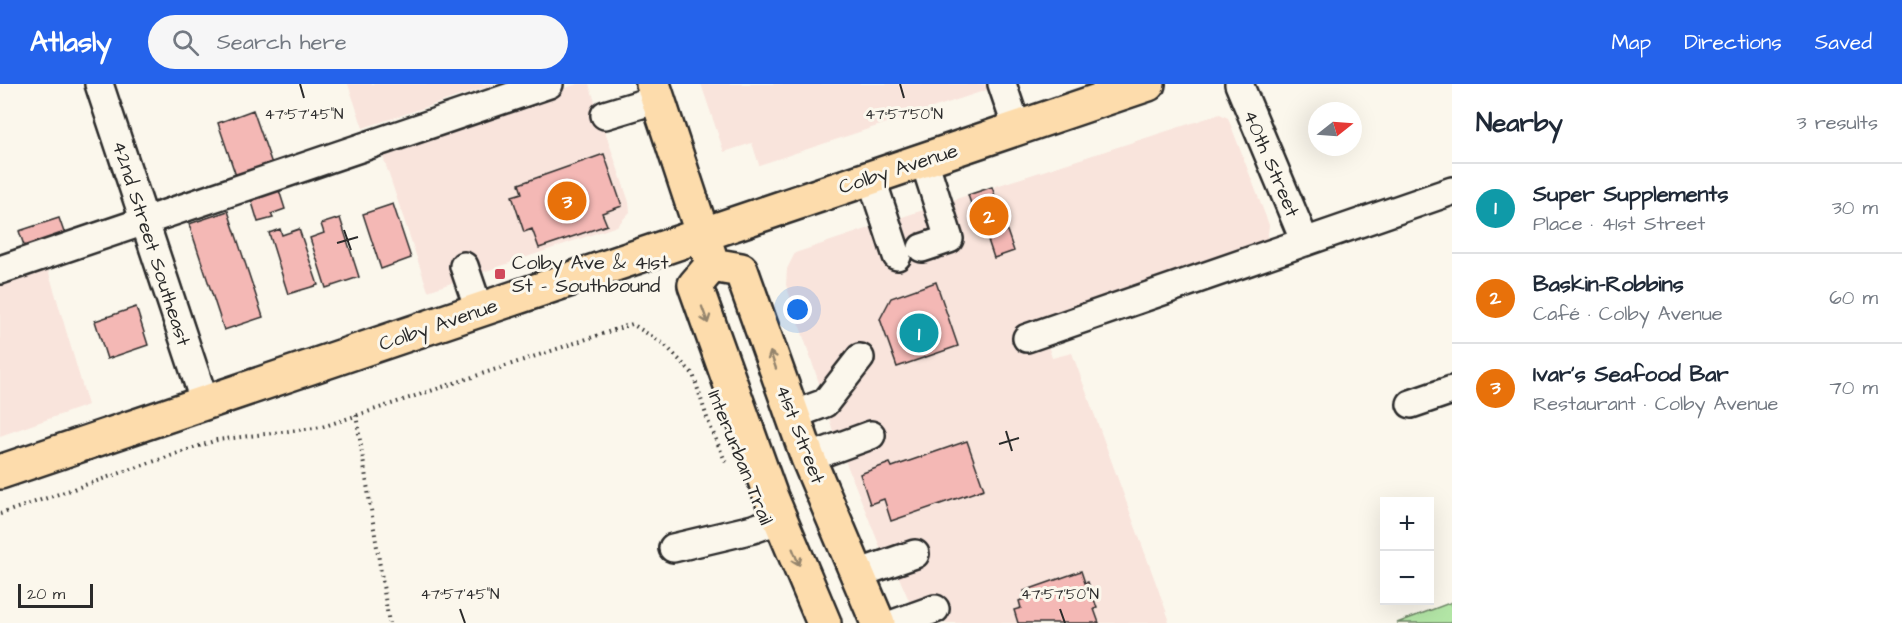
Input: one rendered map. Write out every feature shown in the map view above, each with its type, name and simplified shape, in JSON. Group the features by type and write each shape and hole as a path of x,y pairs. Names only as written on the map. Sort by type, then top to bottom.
{"main road":[{"name":"Colby Avenue","path":"0,472 479,310 708,250 871,177 1148,84"},
{"path":"656,92 708,250 695,285 741,416 824,623"},
{"name":"41st Street","path":"708,250 741,270 808,458 878,623"}],"street":[{"name":"42nd Street Southeast","path":"99,84 205,403"},
{"path":"0,270 549,84"},
{"path":"1002,84 1017,128"},
{"name":"40th Street","path":"1239,84 1305,242"},
{"path":"605,116 656,92"},
{"path":"871,177 910,252 949,238 924,160"},
{"path":"1027,338 1452,191"},
{"path":"465,266 479,310"},
{"path":"792,415 825,403 860,358"},
{"path":"1411,404 1452,390"},
{"path":"808,458 871,435"},
{"path":"673,548 753,529 781,519"},
{"path":"857,574 915,554"},
{"path":"896,623 935,609"}],"path":[{"name":"Interurban Trail","path":"356,415 632,324 664,344 693,374 708,421 726,464"},
{"path":"0,514 217,440 322,427 356,415 389,623"}],"shaded area":[{"path":"348,84 496,84 363,128"},
{"path":"577,84 589,84 629,202 630,212 617,226 428,291 381,151"},
{"path":"701,84 1005,84 759,165 752,143 724,152"},
{"path":"1220,114 1228,118 1269,225 1267,243 1042,327 1052,358 1072,353 1169,619 1167,623 919,623 897,573 891,574 832,428 786,285 787,269 795,253"},
{"path":"47,266 88,405 0,436 0,282"}],"green space":[{"path":"1452,602 1452,623 1397,623"}],"building":[{"path":"253,110 272,164 236,176 218,123"},
{"path":"604,154 622,206 602,213 607,225 539,248 532,229 524,232 512,196 522,193 519,184"},
{"path":"992,187 1014,251 994,258 987,237 983,238 968,195"},
{"path":"279,190 285,209 271,214 273,218 258,222 251,199"},
{"path":"393,204 411,258 381,269 363,214"},
{"path":"228,211 263,317 224,330 189,224"},
{"path":"59,218 67,241 27,254 19,231"},
{"path":"340,218 359,277 326,288 310,238 324,233 321,224"},
{"path":"280,229 282,235 299,229 318,285 288,294 269,233"},
{"path":"936,282 958,346 897,367 880,319 891,298"},
{"path":"136,307 148,345 107,359 95,321"},
{"path":"967,441 984,489 891,521 884,499 870,504 860,474 890,463 892,467"},
{"path":"1081,571 1085,583 1088,582 1097,608 1094,609 1099,623 1018,623 1014,610 1021,608 1019,601 1026,598 1024,591"}],"place":[{"name":"Ivar's Seafood Bar","path":"567,201"},
{"name":"Baskin-Robbins","path":"989,216"},
{"name":"Colby Ave & 41st St - Southbound","path":"500,274"},
{"name":"Super Supplements","path":"919,333"}]}
